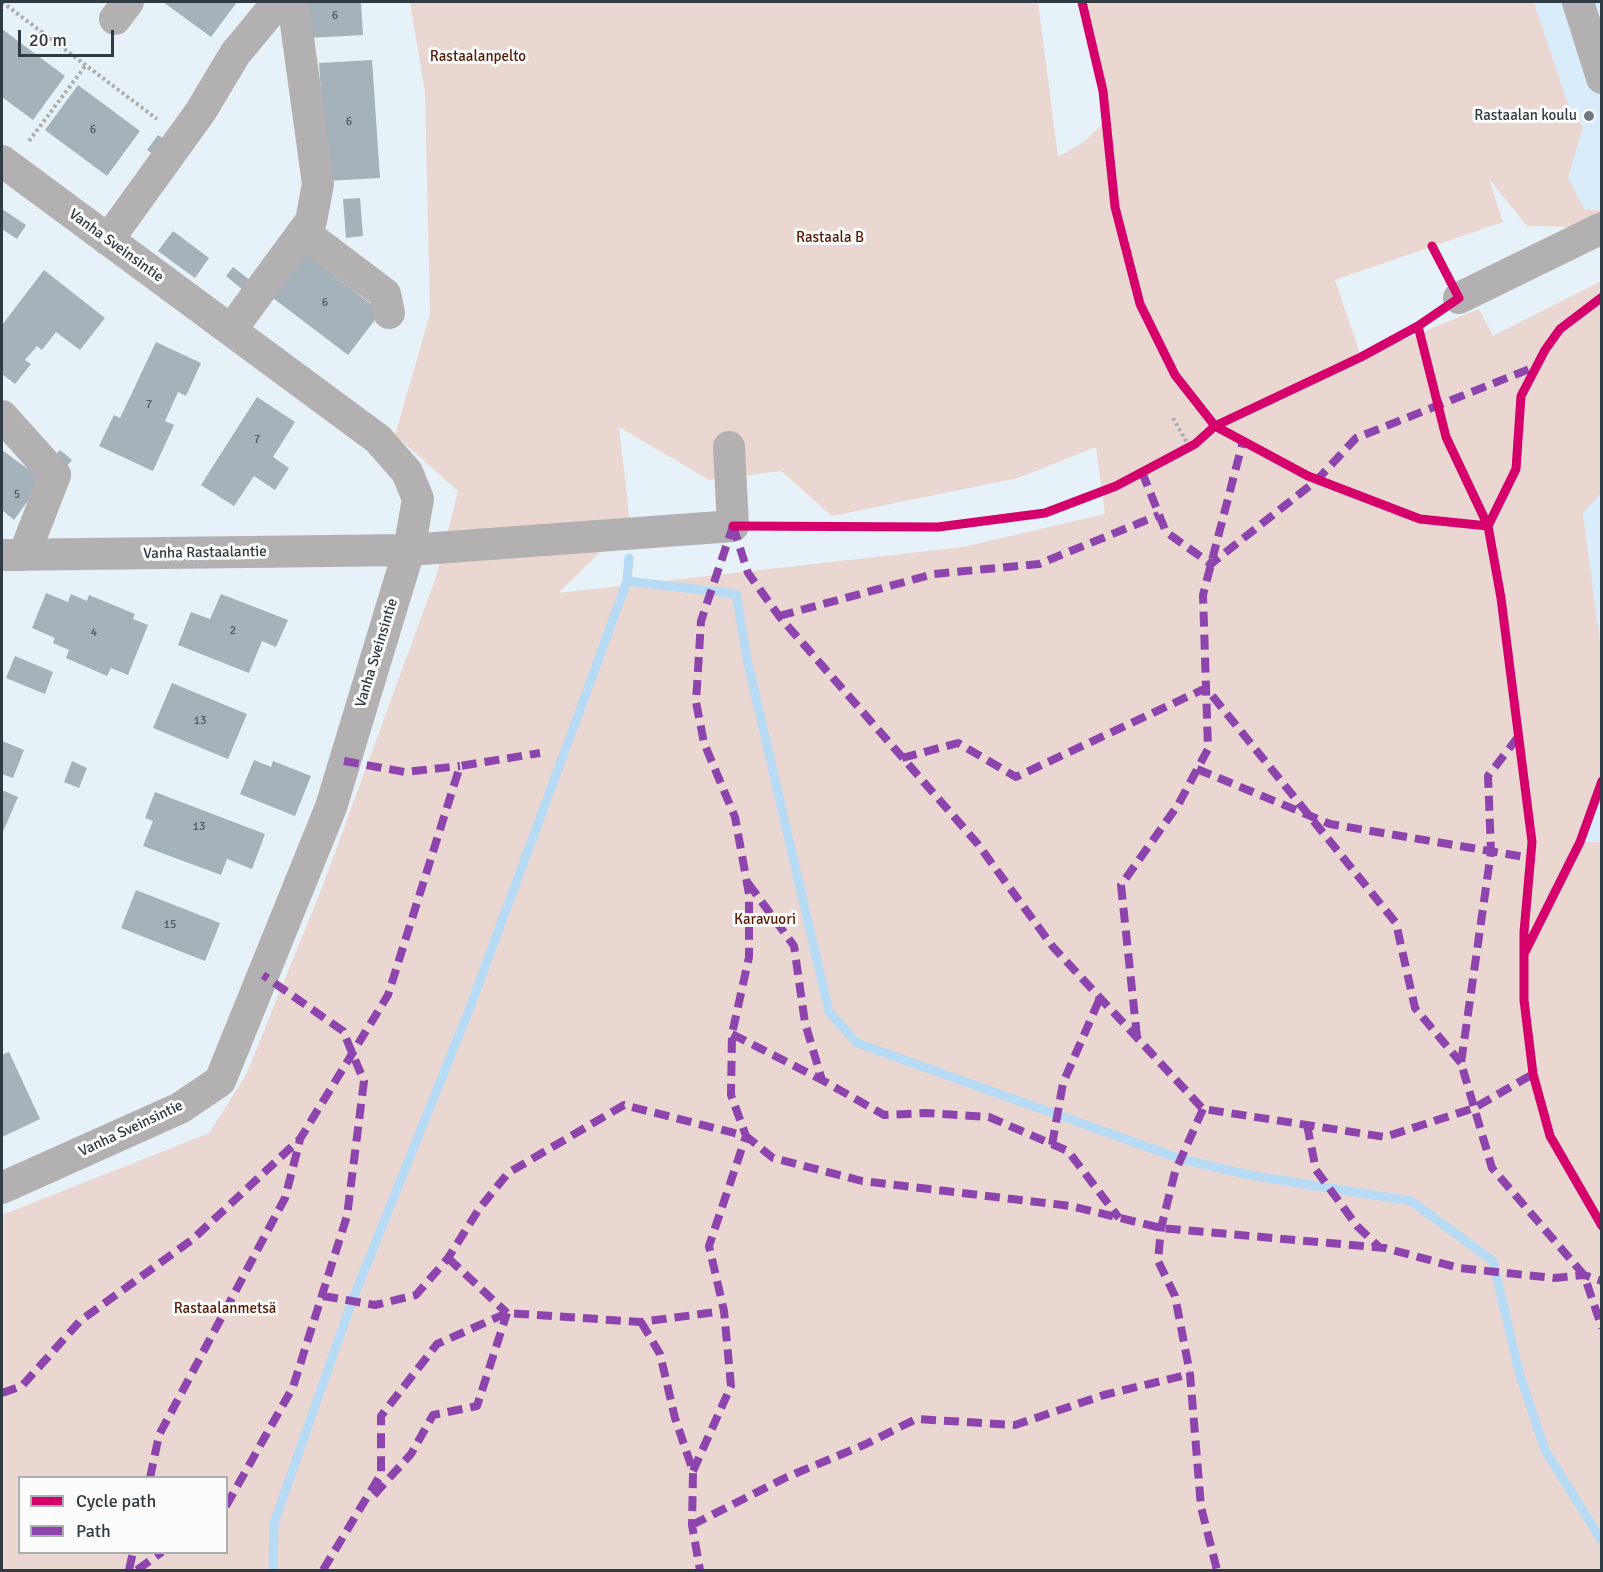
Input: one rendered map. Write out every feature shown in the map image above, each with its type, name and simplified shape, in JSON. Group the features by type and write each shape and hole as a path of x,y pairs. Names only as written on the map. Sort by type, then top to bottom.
{"street":[{"path":"108,240 182,138 235,54 278,2"},
{"path":"231,330 311,221 318,184 293,2"},
{"path":"1578,2 1602,78"},
{"name":"Vanha Sveinsintie","path":"2,1188 180,1108 220,1081 331,807 409,550 418,499 408,472 378,439 6,164"},
{"path":"1459,298 1602,228"},
{"path":"303,232 385,294 389,314"},
{"path":"2,416 56,475 13,555"},
{"name":"Vanha Rastaalantie","path":"13,555 409,550 733,526 729,447"}],"path":[{"path":"2,2 182,138"},
{"path":"6,164 86,65"},
{"path":"1173,418 1190,447"},
{"path":"1180,452 1202,438"}],"shaded area":[{"name":"Rastaalan koulu","path":"1534,2 1601,2 1601,210 1585,210 1568,178 1583,127 1568,104"},
{"path":"1601,493 1601,649 1583,513"},
{"path":"1601,781 1601,842 1580,842"}],"green space":[{"name":"Karavuori","path":"410,2 1038,2 1058,157 1084,142 1106,120 1103,91 1082,2 1534,2 1568,104 1583,127 1568,178 1585,210 1601,210 1601,212 1577,227 1527,226 1489,179 1503,222 1335,280 1361,357 1479,309 1493,336 1601,281 1601,493 1583,513 1601,649 1602,781 1580,842 1602,842 1601,1570 2,1570 2,1215 209,1133 246,1075 323,885 436,577 458,491 395,435 430,314 425,92","holes":["619,427 709,480 781,471 832,516 1018,478 1096,447 1105,514 963,547 558,593 630,523"]}],"building":[{"path":"163,2 237,2 211,37"},
{"path":"307,2 361,2 363,35 309,38"},
{"path":"2,29 65,76 33,120 2,97"},
{"path":"372,60 380,178 327,181 319,63"},
{"path":"78,85 140,131 107,176 45,130"},
{"path":"158,135 167,141 156,156 147,150"},
{"path":"360,198 363,236 346,238 343,199"},
{"path":"2,209 26,225 17,239 2,229"},
{"path":"173,231 209,258 195,278 158,251"},
{"path":"303,251 381,312 348,355 269,295"},
{"path":"233,267 255,284 248,294 226,276"},
{"path":"44,270 105,318 80,350 56,332 42,350 37,346 25,360 31,364 15,384 2,374 2,325"},
{"path":"156,342 201,363 186,396 178,392 165,421 174,425 153,471 99,446 114,415 120,418"},
{"path":"257,397 295,422 273,457 289,468 275,490 254,476 234,506 201,485"},
{"path":"2,450 43,480 14,520 2,510"},
{"path":"60,450 72,460 67,466 55,456"},
{"path":"46,593 68,602 71,594 87,601 89,595 135,614 133,619 148,625 128,675 111,668 107,676 66,658 69,650 53,643 55,638 32,628"},
{"path":"221,594 288,620 276,647 262,641 249,673 178,645 191,612 210,619"},
{"path":"15,656 53,672 45,694 6,678"},
{"path":"172,683 247,714 228,759 153,728"},
{"path":"2,741 24,750 13,778 2,774"},
{"path":"254,760 271,767 273,761 311,776 295,816 240,794"},
{"path":"72,761 87,768 79,788 64,782"},
{"path":"2,790 18,797 2,834"},
{"path":"155,792 265,834 252,869 227,859 221,875 143,846 153,821 145,818"},
{"path":"136,890 220,923 205,961 121,928"},
{"path":"9,1052 40,1119 2,1137 2,1055"}],"waterway":[{"path":"273,1570 274,1523 352,1301 469,1010 627,581 629,558"},
{"path":"627,581 736,594 747,659 829,1012 857,1043 1181,1159 1249,1175 1411,1201 1493,1261 1519,1372 1545,1450 1602,1541"}],"marked path":[{"path":"1142,472 1166,532 1211,564 1317,480 1356,438 1537,366"},
{"path":"1137,1037 1121,885 1178,805 1208,749 1203,595 1243,441"},
{"path":"779,616 934,574 1039,564 1159,515"},
{"path":"733,526 748,573 779,616 977,843 1053,947 1203,1109 1385,1137 1474,1108 1533,1074"},
{"path":"693,1471 731,1386 724,1311 709,1246 746,1136 731,1095 732,1034 749,957 749,894 735,817 704,743 696,702 701,621 733,526"},
{"path":"902,758 958,743 1016,777 1206,688 1396,923 1415,1008 1461,1063"},
{"path":"1518,737 1488,776 1491,852 1461,1063 1492,1168 1584,1275 1602,1328"},
{"path":"2,1393 22,1386 80,1321 193,1239 300,1139 388,995 460,766 540,753"},
{"path":"344,761 405,772 460,766"},
{"path":"1197,769 1330,824 1531,858"},
{"path":"748,883 794,946 805,1023 822,1080 884,1115 925,1113 989,1117 1068,1151 1119,1218"},
{"path":"228,1502 293,1387 347,1216 364,1081 343,1031 263,975"},
{"path":"1052,1145 1063,1083 1100,998"},
{"path":"732,1034 822,1080"},
{"path":"323,1296 375,1305 416,1295 448,1258 479,1209 508,1173 624,1105 746,1136 773,1158 862,1181 1071,1206 1161,1228 1385,1248 1459,1268 1554,1278 1584,1275 1602,1281"},
{"path":"1203,1109 1175,1172 1161,1228 1158,1261 1175,1296 1190,1374 1201,1507 1217,1570"},
{"path":"1307,1125 1316,1170 1357,1226 1380,1248"},
{"path":"150,1476 159,1435 285,1198 300,1140"},
{"path":"448,1258 507,1313"},
{"path":"323,1570 381,1474 381,1416 437,1344 507,1313 641,1322 724,1311"},
{"path":"374,1495 411,1454 433,1415 477,1406 507,1313"},
{"path":"641,1322 660,1354 675,1418 693,1471 692,1525 700,1570"},
{"path":"692,1525 787,1477 866,1444 916,1419 1015,1425 1104,1395 1190,1374"},
{"path":"129,1570 133,1554"},
{"path":"137,1570 159,1554"}],"cycle path":[{"path":"1082,2 1103,91 1115,207 1140,304 1175,375 1215,426 1308,476 1420,519 1488,526"},
{"path":"733,526 938,527 1045,513 1116,486 1195,444 1215,426 1361,357 1418,326 1459,298 1432,246"},
{"path":"1488,526 1516,469 1521,396 1545,350 1560,329 1602,297"},
{"path":"1418,326 1446,437 1488,526 1501,598 1532,842 1524,932 1524,1000 1533,1074 1550,1136 1602,1226"},
{"path":"1525,952 1580,842 1602,781"}],"place":[{"name":"Rastaalan koulu","path":"1589,116"}],"park label":[{"name":"Rastaalanpelto","path":"478,57"},
{"name":"Rastaala B","path":"830,238"},
{"name":"Rastaalanmetsä","path":"225,1309"}]}
